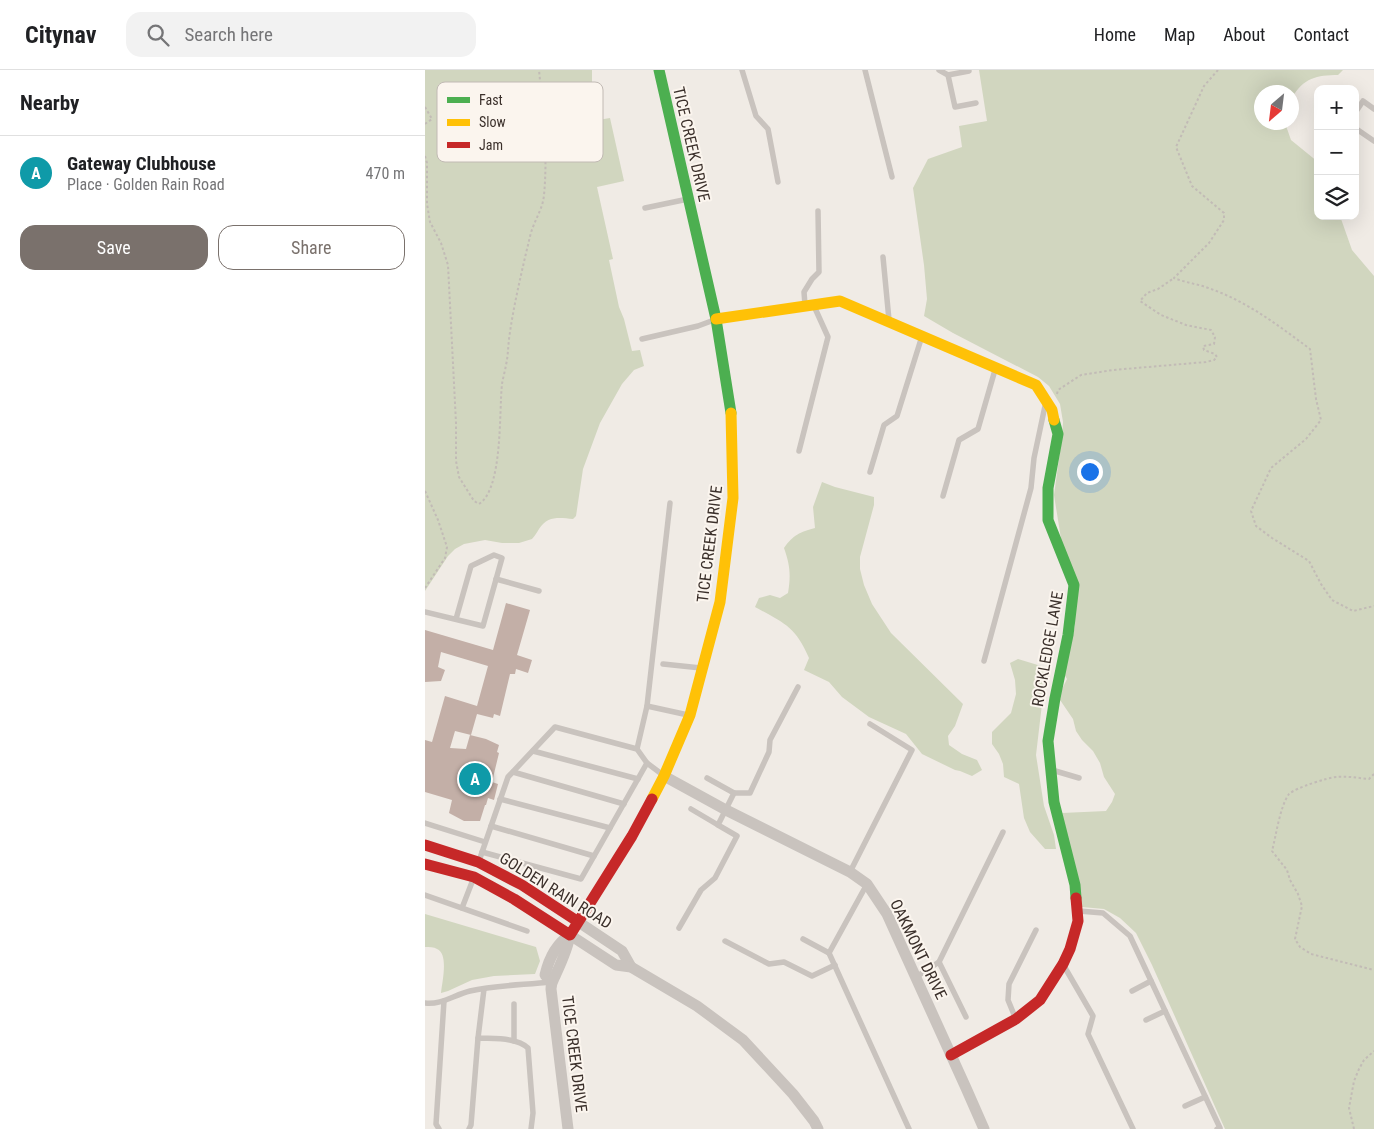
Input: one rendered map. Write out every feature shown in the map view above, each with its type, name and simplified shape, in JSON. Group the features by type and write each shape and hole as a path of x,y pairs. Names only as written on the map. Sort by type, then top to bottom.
{"street":[{"name":"TICE CREEK DRIVE","path":"568,1129 551,982 569,946 570,935 577,921 631,836 664,776 691,715 720,602 733,498 731,407 716,319 659,70"},
{"name":"ROCKLEDGE LANE","path":"716,319 840,300 1036,385 1052,400 1051,410 1058,434 1048,488 1048,520 1074,585 1068,635 1048,741 1054,802 1075,885 1078,921 1070,949 1063,964 1040,1000 1016,1019 951,1055"},
{"name":"OAKMONT DRIVE","path":"664,776 850,872 867,884 887,914 984,1129"},
{"name":"GOLDEN RAIN ROAD","path":"425,845 480,857 622,952 631,967"},
{"name":"GOLDEN RAIN ROAD","path":"425,864 474,877 514,899 616,965 631,967 697,1006 743,1040 793,1094 814,1121 817,1129"}],"lane":[{"path":"742,70 756,116 768,129 778,182"},
{"path":"865,70 892,177"},
{"path":"939,70 948,75 969,71"},
{"path":"948,75 955,107 976,102"},
{"path":"1359,107 1363,101 1374,109"},
{"path":"1358,130 1374,141"},
{"path":"645,208 688,199"},
{"path":"799,451 828,337 804,292 819,272 818,211"},
{"path":"883,257 889,322"},
{"path":"642,340 698,326 716,319"},
{"path":"870,472 885,425 897,416 922,336"},
{"path":"943,496 959,440 978,429 995,368"},
{"path":"984,661 1031,488 1033,458 1052,400"},
{"path":"637,749 647,706 670,504"},
{"path":"425,612 483,626 502,558 494,555 471,566 456,619"},
{"path":"496,578 539,591"},
{"path":"663,664 703,668"},
{"path":"707,778 734,793 750,792 769,752 770,740 798,687"},
{"path":"647,706 691,715"},
{"path":"850,872 912,750 870,724"},
{"path":"462,908 508,777 555,727 637,749 647,763 664,776"},
{"path":"533,751 638,779"},
{"path":"480,857 581,879 647,763"},
{"path":"1051,770 1079,778"},
{"path":"513,772 623,804"},
{"path":"718,825 734,793"},
{"path":"500,799 610,828"},
{"path":"679,928 701,890 715,878 737,836 691,810"},
{"path":"425,823 485,842"},
{"path":"491,826 594,856"},
{"path":"916,978 939,962 1003,832"},
{"path":"829,953 867,884"},
{"path":"425,895 527,931"},
{"path":"1077,911 1103,913 1130,936 1220,1128 1217,1129"},
{"path":"1016,1019 1008,1000 1009,984 1036,930"},
{"path":"803,939 829,953 909,1129"},
{"path":"725,941 769,964 784,962 812,976 835,965"},
{"path":"939,962 966,1017"},
{"path":"1063,964 1093,1016 1088,1034 1133,1129"},
{"path":"1132,991 1151,981"},
{"path":"425,1003 434,1004 484,989 551,982"},
{"path":"469,1129 471,1125 484,989"},
{"path":"439,1129 436,1124 444,1001"},
{"path":"514,1004 514,1041"},
{"path":"1146,1020 1165,1010"},
{"path":"478,1038 514,1041 523,1043 528,1048 533,1114 531,1129"},
{"path":"1185,1106 1205,1097"}],"path":[{"path":"1052,400 1058,390 1081,375 1113,370 1206,362 1215,360 1217,357 1215,354 1204,350 1203,346 1214,344 1215,337 1211,330 1186,325 1161,315 1140,301 1147,293 1158,289 1174,278 1209,243 1223,220 1224,213 1191,186 1176,147 1204,86 1217,70"},
{"path":"425,107 432,119 425,124"},
{"path":"425,156 427,163 427,204 430,222 441,243 448,265 456,422 456,461 459,477 474,501 479,504 484,501 489,492 500,444 502,384 530,236 544,195 545,162"},
{"path":"1174,278 1210,288 1240,301 1272,320 1310,349 1316,399 1321,420 1306,439 1271,468 1251,511 1256,526 1309,561 1332,600 1353,611 1374,606"},
{"path":"425,491 438,520 447,548 445,558 425,588"},
{"path":"1374,774 1369,779 1335,777 1301,787 1290,794 1281,810 1272,850 1287,870 1303,906 1295,938 1300,946 1311,954 1374,970"},
{"path":"1354,1129 1349,1108 1355,1081 1364,1060 1374,1051"}],"green space":[{"path":"425,70 592,70 592,82 437,82 437,162 603,162 603,119 610,118 624,181 597,187 613,259 609,260 619,307 632,351 640,350 644,366 634,370 622,384 600,423 583,469 576,516 573,519 550,519 546,521 532,539 519,543 485,540 464,544 448,556 425,591"},
{"path":"979,70 1343,70 1338,75 1311,79 1299,88 1299,85 1254,85 1254,130 1287,130 1291,140 1314,159 1314,220 1341,220 1352,250 1374,276 1374,1129 1225,1129 1136,933 1120,918 1104,909 1082,907 1062,813 1106,811 1115,794 1104,777 1100,763 1093,751 1076,731 1073,719 1058,697 1067,679 1064,674 1075,626 1054,495 1063,422 1060,404 1049,386 1038,377 924,316 927,299 913,188 928,159 962,147 959,126 987,121"},
{"path":"822,482 874,497 874,505 860,557 860,569 864,585 872,604 891,633 963,704 955,726 948,736 949,745 962,754 977,760 982,770 972,776 922,754 906,734 869,717 842,697 829,682 804,670 809,658 799,639 788,626 755,607 759,598 770,595 780,598 788,593 789,570 784,548 797,535 815,528 813,507"},
{"path":"1018,659 1051,669 1042,704 1036,755 1044,806 1054,835 1056,849 1045,849 1030,832 1024,818 1019,784 1004,777 1003,764 992,744 992,732 1011,713 1016,694 1015,680 1010,663"},
{"path":"425,914 536,947 540,961 535,974 494,976 472,980 441,993 444,969 443,956 436,948 425,947"}],"building":[{"path":"506,603 530,610 517,655 532,660 528,673 516,669 515,674 510,674 500,716 494,714 493,718 477,714 471,735 455,731 450,748 466,749 470,735 499,745 492,782 498,784 494,800 488,798 480,821 464,821 449,813 452,800 425,792 425,740 432,742 445,696 477,706 488,666 441,652 438,667 445,670 441,681 425,682 425,630 493,650"}],"traffic: fast":[{"path":"659,70 716,319 731,413"},
{"path":"1054,420 1058,434 1048,488 1048,520 1074,585 1068,635 1048,741 1054,802 1075,885 1076,898"}],"traffic: slow":[{"path":"716,319 840,301 1036,385 1052,410 1054,420"},
{"path":"652,799 690,715 720,602 733,498 731,413"}],"traffic: jam":[{"path":"425,864 474,877 514,899 570,935 632,836 652,799"},
{"path":"425,845 478,862 522,885 577,921"},
{"path":"951,1055 1016,1019 1040,1000 1063,964 1070,949 1078,921 1076,898"}],"place":[{"name":"Gateway Clubhouse","path":"475,779"}]}
